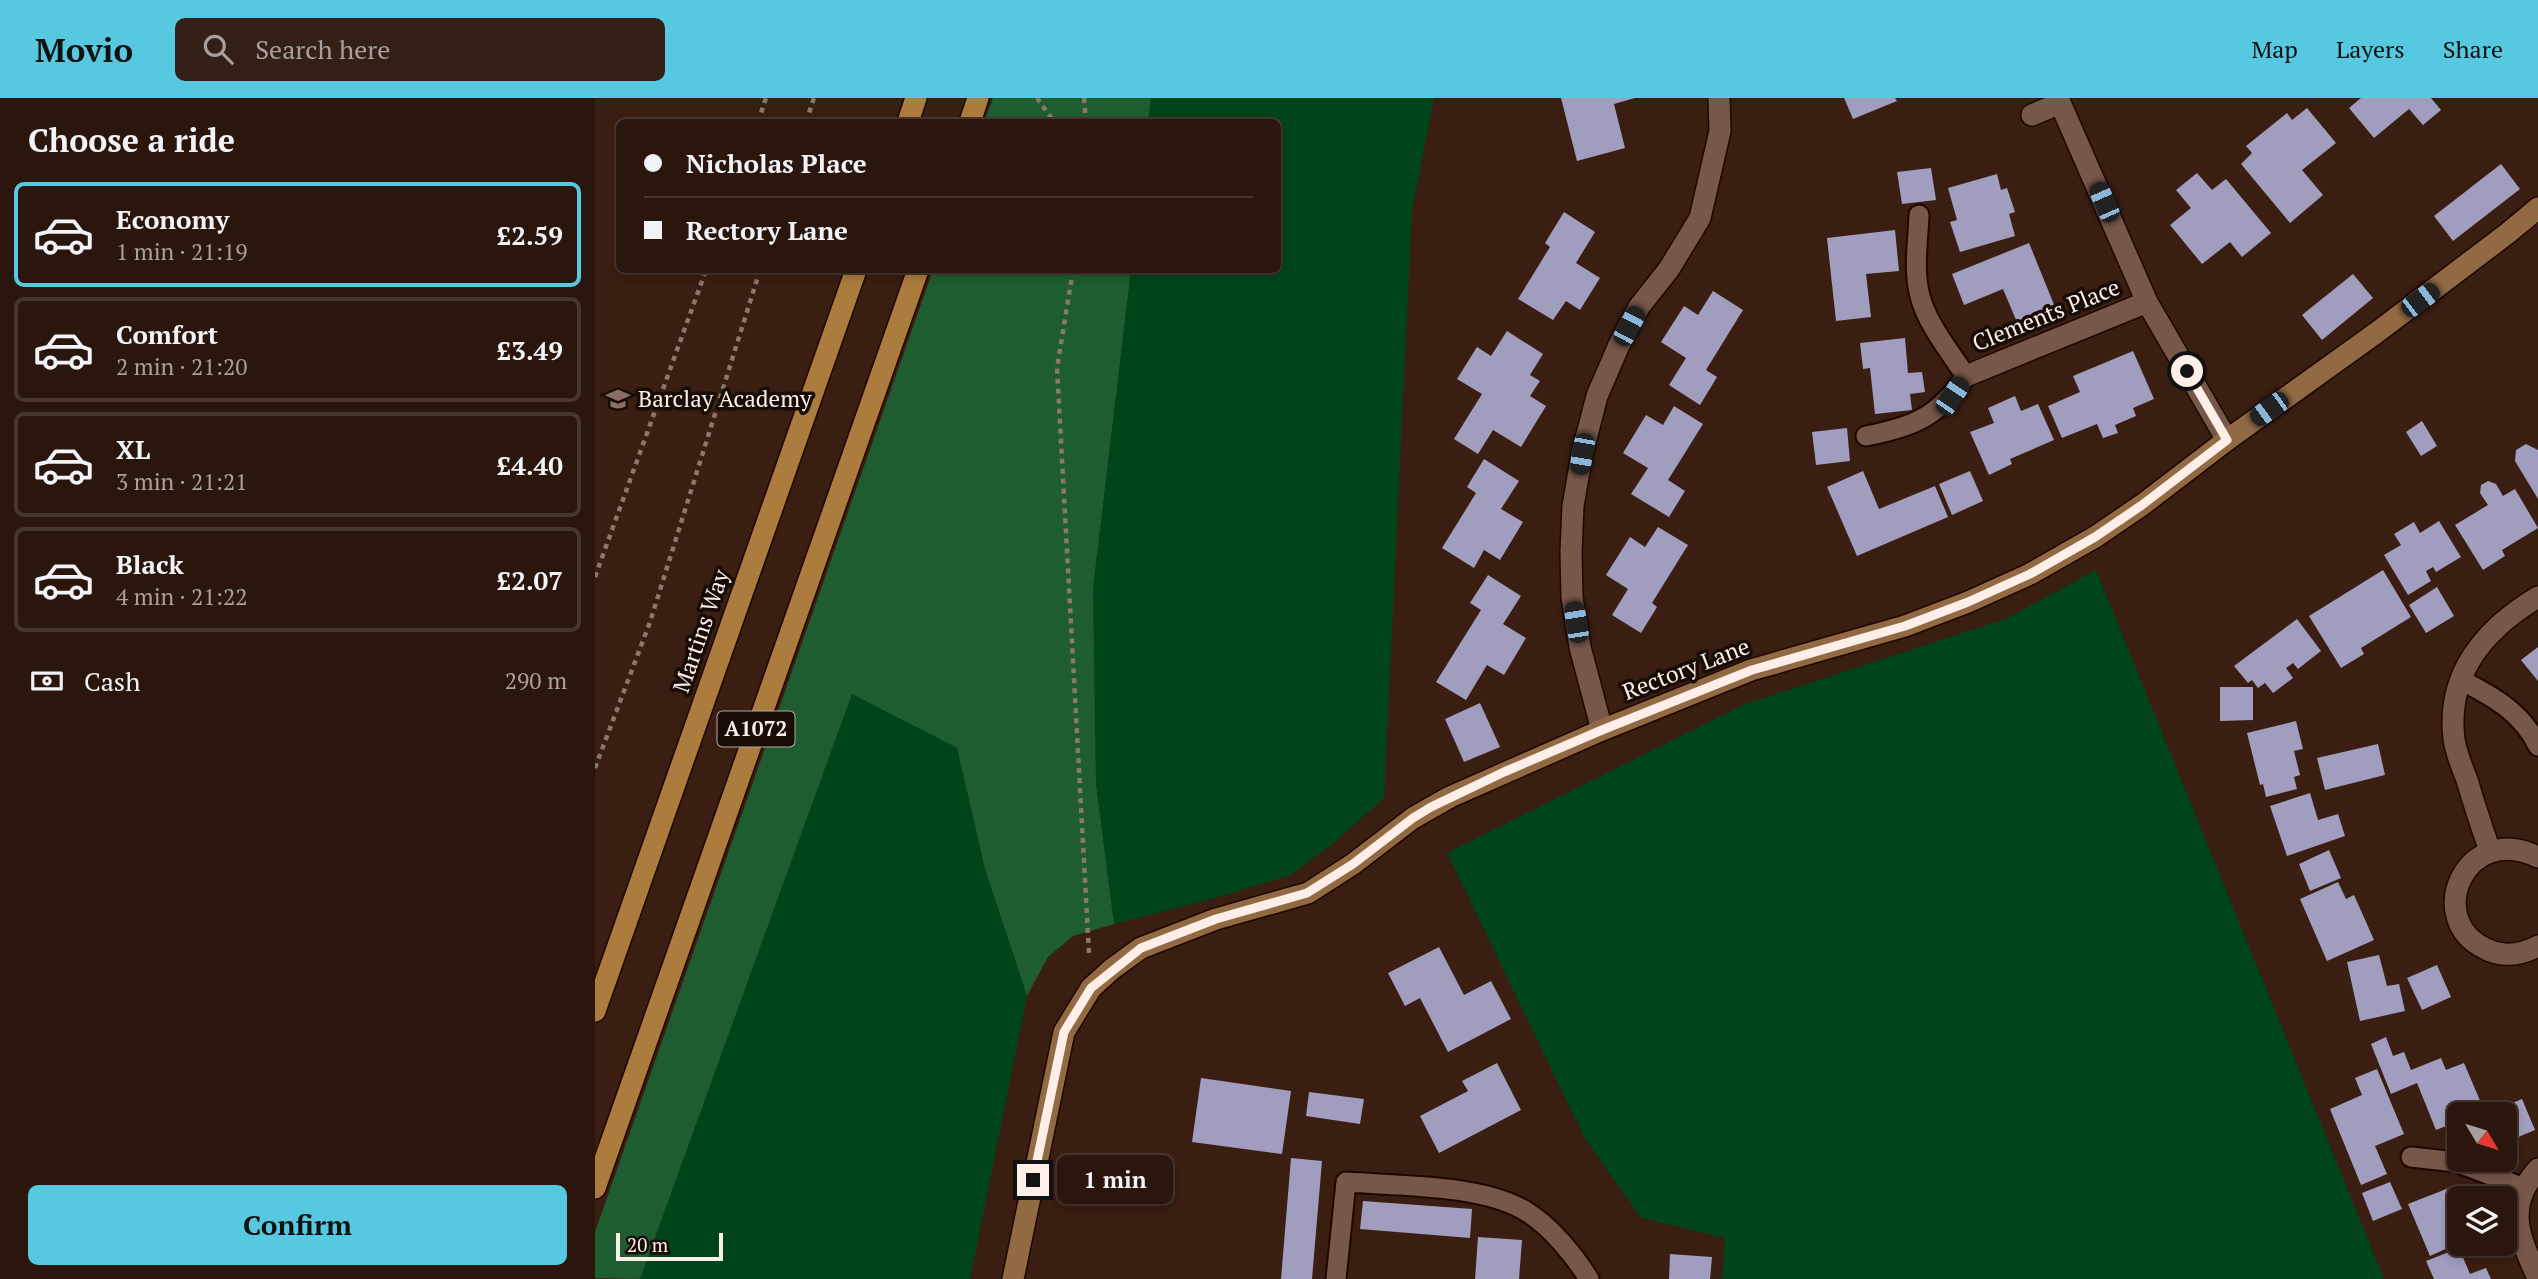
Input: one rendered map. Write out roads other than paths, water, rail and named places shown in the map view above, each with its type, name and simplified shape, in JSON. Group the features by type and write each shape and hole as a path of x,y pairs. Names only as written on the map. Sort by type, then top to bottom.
{"main road":[{"path":"909,119 916,98"},
{"path":"970,119 978,98"},
{"name":"Martins Way","path":"595,1011 855,273"},
{"name":"A1072","path":"595,1188 917,273"}],"street":[{"path":"1602,730 1580,647 1572,597 1573,506 1582,454 1597,396 1619,345 1639,307 1669,269 1700,218 1720,131 1719,98"},
{"path":"2032,115 2059,100 2147,302 2227,440"},
{"name":"Rectory Lane","path":"1013,1279 1064,1032 1091,988 1141,948 1216,919 1307,893 1353,864 1431,807 1602,730 1752,670 1905,626 2017,580 2095,537 2142,505 2376,333 2538,208"},
{"name":"Clements Place","path":"1966,376 2147,302"},
{"path":"2490,851 2455,743 2452,718 2455,693 2477,648 2494,628 2511,613 2538,597"},
{"path":"2538,857 2523,849 2490,851 2475,860 2464,872 2457,887 2455,904 2458,920 2466,934 2478,946 2493,953 2509,955 2526,953 2538,946"},
{"path":"2538,1169 2524,1188 2519,1200 2517,1219 2525,1249 2538,1278"}],"lane":[{"path":"1866,436 1893,431 1926,418 1952,396 1966,376 1941,338 1920,297 1917,270 1919,215"},
{"path":"2461,680 2508,707 2524,723 2538,746"},
{"path":"2411,1157 2456,1162 2524,1188"},
{"path":"1336,1279 1346,1182 1464,1191 1502,1200 1527,1212 1543,1226 1578,1261 1589,1279"}],"place":[{"name":"Barclay Academy","path":"618,399"}]}
